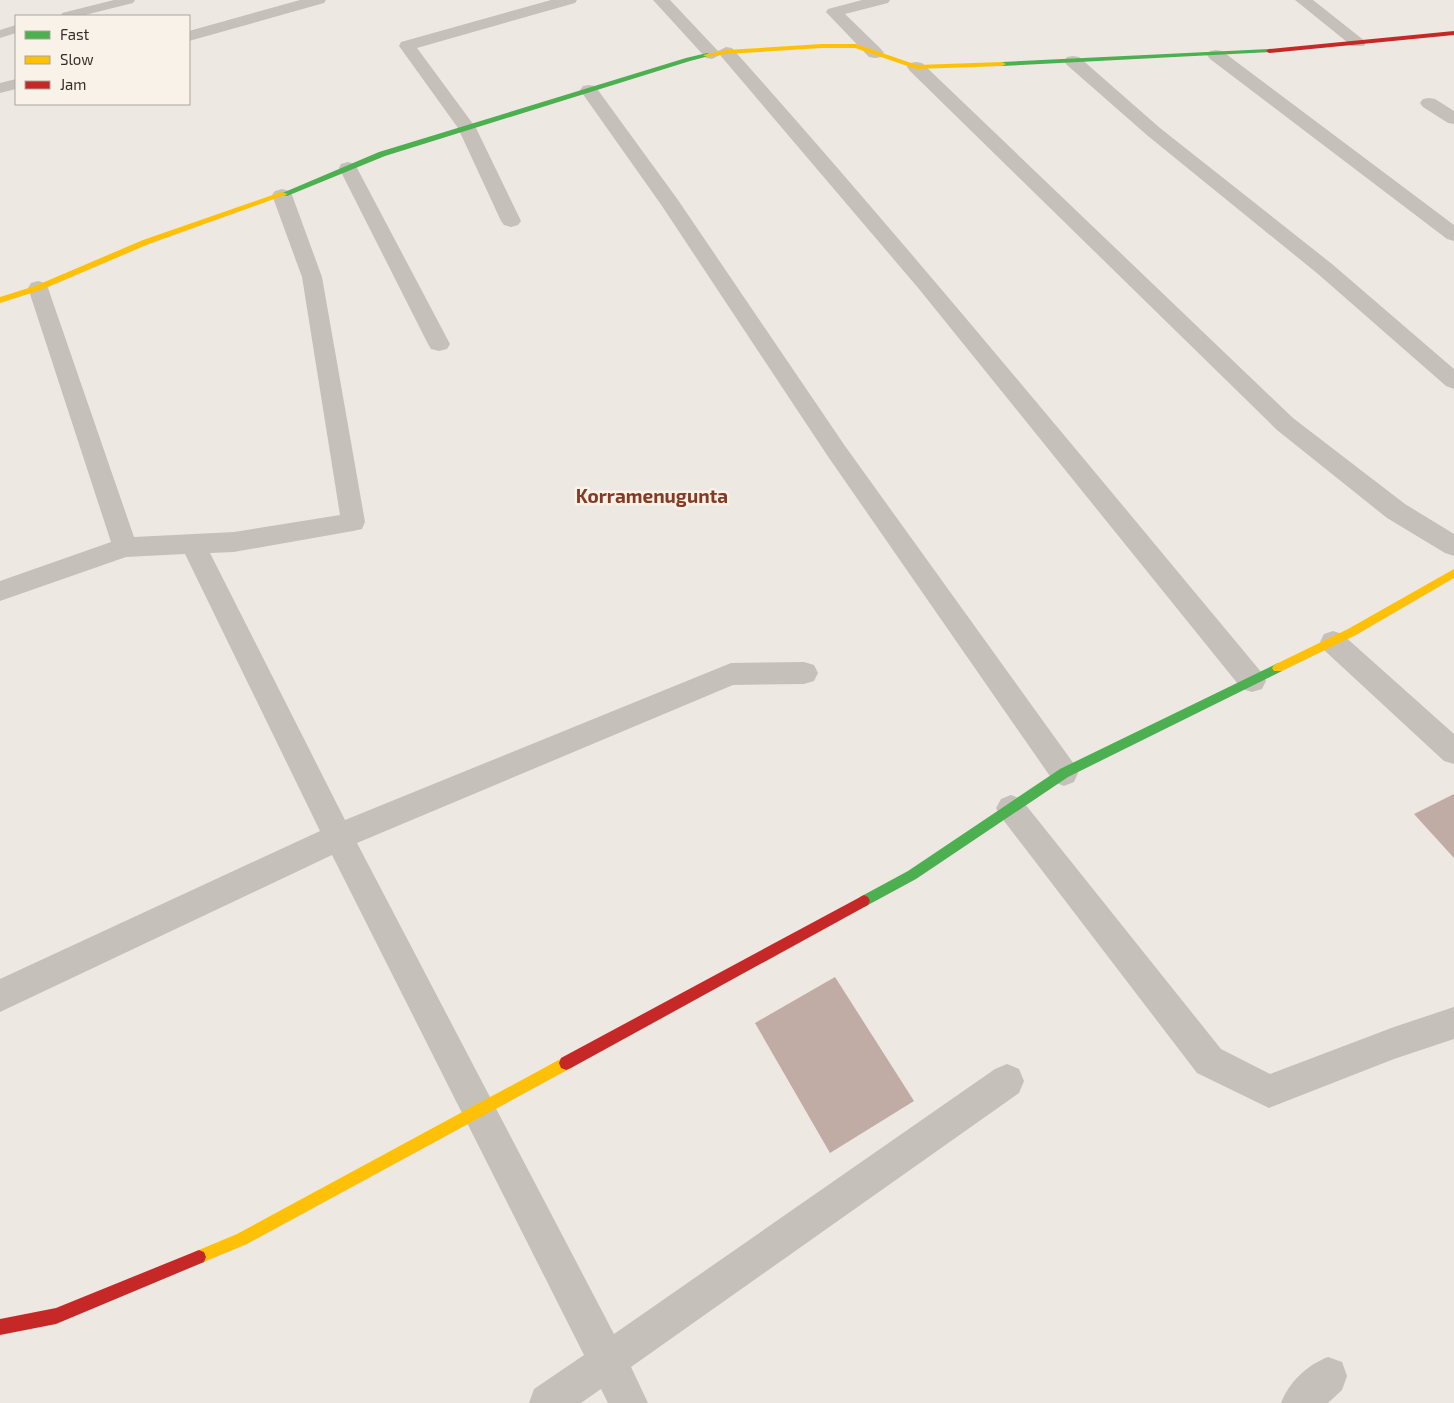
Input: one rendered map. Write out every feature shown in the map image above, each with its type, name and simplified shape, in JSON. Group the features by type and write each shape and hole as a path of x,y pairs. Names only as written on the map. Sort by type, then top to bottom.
{"street":[{"path":"190,36 318,0"},
{"path":"511,221 466,128 407,46 568,0"},
{"path":"661,0 719,53 786,119 963,328 1252,681"},
{"path":"829,6 882,0"},
{"path":"1304,0 1358,42"},
{"path":"829,6 875,53"},
{"path":"0,300 38,288 146,242 282,195 382,154 688,59 719,53 822,46 856,46 916,67 1216,56 1454,32"},
{"path":"1216,56 1454,235"},
{"path":"1073,61 1154,132 1325,269 1454,381"},
{"path":"916,67 1285,424 1396,511 1454,546"},
{"path":"0,88 15,84"},
{"path":"590,90 671,204 837,452 1064,773"},
{"path":"1429,103 1454,119"},
{"path":"348,168 440,344"},
{"path":"0,591 125,547 234,542 353,522 312,277 282,195"},
{"path":"38,288 125,547"},
{"path":"193,544 338,837 629,1403"},
{"path":"0,1327 56,1316 242,1239 478,1109 912,875 1064,773 1333,642 1454,573"},
{"path":"1333,642 1454,752"},
{"path":"0,996 338,837 731,674 804,673"},
{"path":"1011,808 1208,1061 1269,1091 1394,1043 1454,1023"},
{"path":"548,1403 1007,1081"},
{"path":"1300,1403 1328,1376"}],"lane":[{"path":"71,15 129,0"},
{"path":"0,34 15,29"}],"building":[{"path":"1454,794 1454,858 1414,814"},
{"path":"835,977 914,1101 830,1153 755,1023"}],"traffic: fast":[{"path":"1002,64 1269,51"},
{"path":"284,194 382,154 688,59 707,55"},
{"path":"864,901 912,875 1064,773 1278,668"}],"traffic: slow":[{"path":"707,55 726,52 822,46 856,46 916,67 1002,64"},
{"path":"0,300 38,288 146,242 284,194"},
{"path":"1278,668 1352,632 1454,573"},
{"path":"199,1257 242,1239 566,1063"}],"traffic: jam":[{"path":"1269,51 1454,33"},
{"path":"566,1063 864,901"},
{"path":"0,1327 56,1316 199,1257"}],"district":[{"name":"Korramenugunta","path":"652,496"}]}
